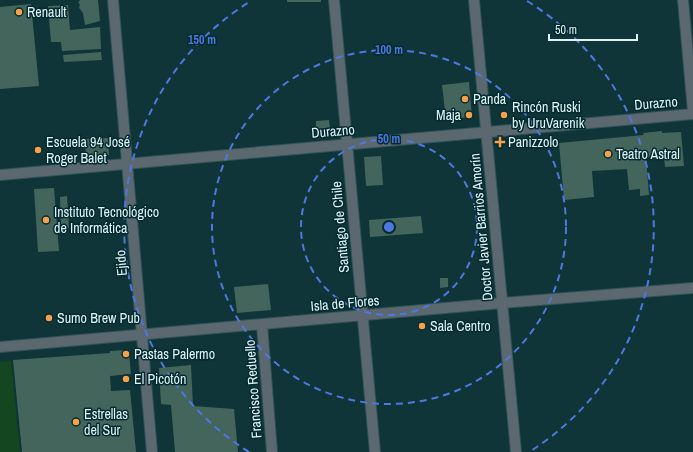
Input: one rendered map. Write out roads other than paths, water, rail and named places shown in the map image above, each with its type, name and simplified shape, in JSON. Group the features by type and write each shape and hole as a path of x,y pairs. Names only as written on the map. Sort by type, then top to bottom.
{"street":[{"name":"Ejido","path":"113,0 152,452"},
{"name":"Santiago de Chile","path":"334,0 361,316 375,452"},
{"name":"Doctor Javier Barrios Amorín","path":"474,0 516,452"},
{"path":"683,0 693,112"},
{"name":"Durazno","path":"0,175 693,112"},
{"name":"Isla de Flores","path":"0,347 502,303 693,288"},
{"name":"Francisco Reduello","path":"262,325 272,452"}],"place":[{"name":"Renault","path":"19,12"},
{"name":"Panda","path":"465,99"},
{"name":"Maja","path":"469,115"},
{"name":"Rincón Ruski by UruVarenik","path":"504,115"},
{"name":"Panizzolo","path":"500,142"},
{"name":"Escuela 94 José Roger Balet","path":"38,150"},
{"name":"Teatro Astral","path":"608,154"},
{"name":"Instituto Tecnológico de Informática","path":"46,220"},
{"name":"Sumo Brew Pub","path":"49,318"},
{"name":"Sala Centro","path":"422,326"},
{"name":"Pastas Palermo","path":"126,354"},
{"name":"El Picotón","path":"126,379"},
{"name":"Estrellas del Sur","path":"76,422"}]}
